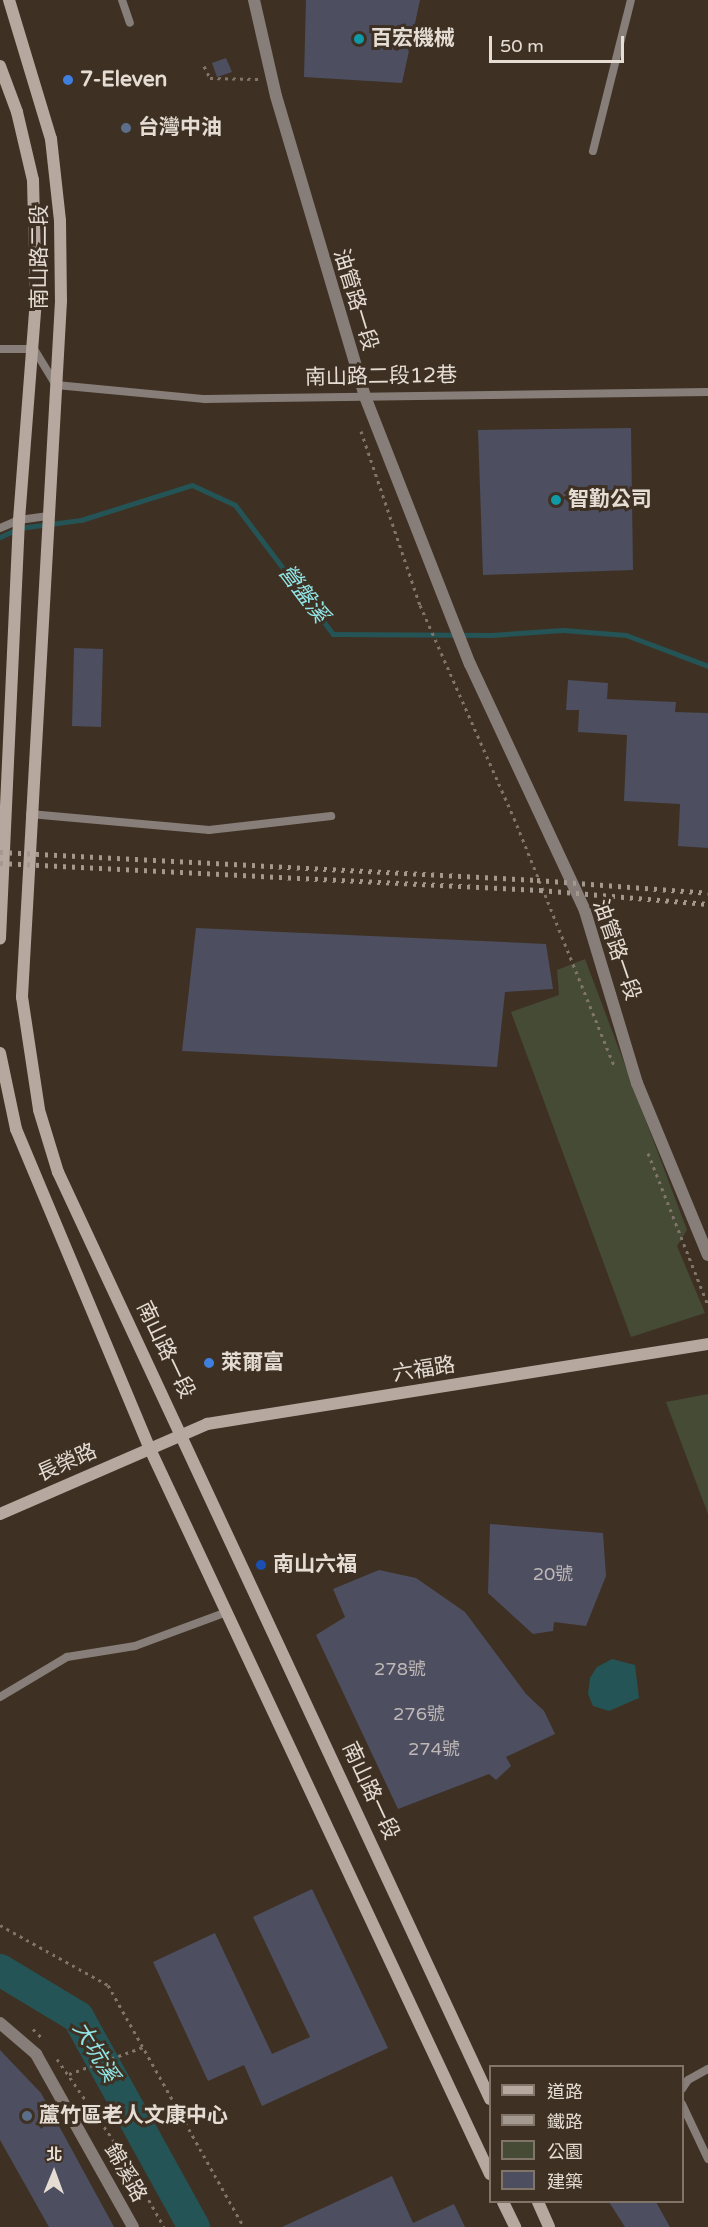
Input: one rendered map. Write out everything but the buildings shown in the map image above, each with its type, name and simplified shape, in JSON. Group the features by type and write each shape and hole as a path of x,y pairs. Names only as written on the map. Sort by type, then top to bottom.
{"street":[{"name":"南山路二段","path":"9,0 41,99 58,184 61,301 44,567"},
{"name":"油管路一段","path":"254,0 272,79 364,394 444,604 585,911 638,1083 708,1256"},
{"name":"南山路二段","path":"0,66 17,112 33,180 36,287 34,349 19,522 0,939"},
{"name":"南山路一段","path":"44,567 22,997 39,1110 58,1172 183,1433 489,2097"},
{"path":"0,1053 16,1129 149,1447 489,2172"},
{"name":"六福路","path":"149,1447 207,1424 708,1344"},
{"name":"長榮路","path":"0,1514 149,1447"},
{"name":"錦溪路","path":"0,2023 36,2054 133,2227"},
{"path":"503,2203 515,2227"},
{"path":"538,2203 549,2227"}],"lane":[{"path":"122,0 130,23"},
{"path":"593,151 631,0"},
{"path":"0,349 34,349 56,385"},
{"name":"南山路二段12巷","path":"56,385 205,399 364,394 708,392"},
{"path":"0,528 19,522 47,518"},
{"path":"30,814 209,830 331,816"},
{"path":"0,1697 67,1657 135,1646 227,1612"},
{"path":"684,2086 688,2080 708,2069"},
{"path":"684,2108 708,2159"}],"path":[{"path":"204,66 210,78 272,79"},
{"path":"420,605 446,669 514,818 618,1075"},
{"path":"647,1152 708,1305"},
{"path":"0,1924 108,1985 244,2227"},
{"path":"30,2028 45,2042"},
{"path":"69,2074 143,2047"},
{"path":"51,2050 123,2154 164,2227"}],"green space":[{"path":"585,959 687,1230 677,1246 705,1313 631,1337 511,1012 559,995 557,970"},
{"path":"708,1394 708,1514 666,1402"}],"water":[{"path":"612,1659 635,1665 639,1698 609,1711 593,1706 588,1694 590,1678 597,1667"}],"waterway":[{"name":"營盤溪","path":"0,537 19,528 81,520 192,485 235,505 333,634 491,635 563,630 626,635 708,666"},
{"name":"大坑溪","path":"0,1970 78,2017 194,2227"}],"railway":[{"path":"0,852 537,880 708,893"},
{"path":"0,863 540,890 708,904"}],"place":[{"name":"百宏機械","path":"359,39"},
{"name":"7-Eleven","path":"68,80"},
{"name":"台灣中油","path":"126,128"},
{"name":"智勤公司","path":"556,500"},
{"name":"萊爾富","path":"209,1363"},
{"name":"南山六福","path":"261,1565"},
{"name":"蘆竹區老人文康中心","path":"27,2116"}]}
